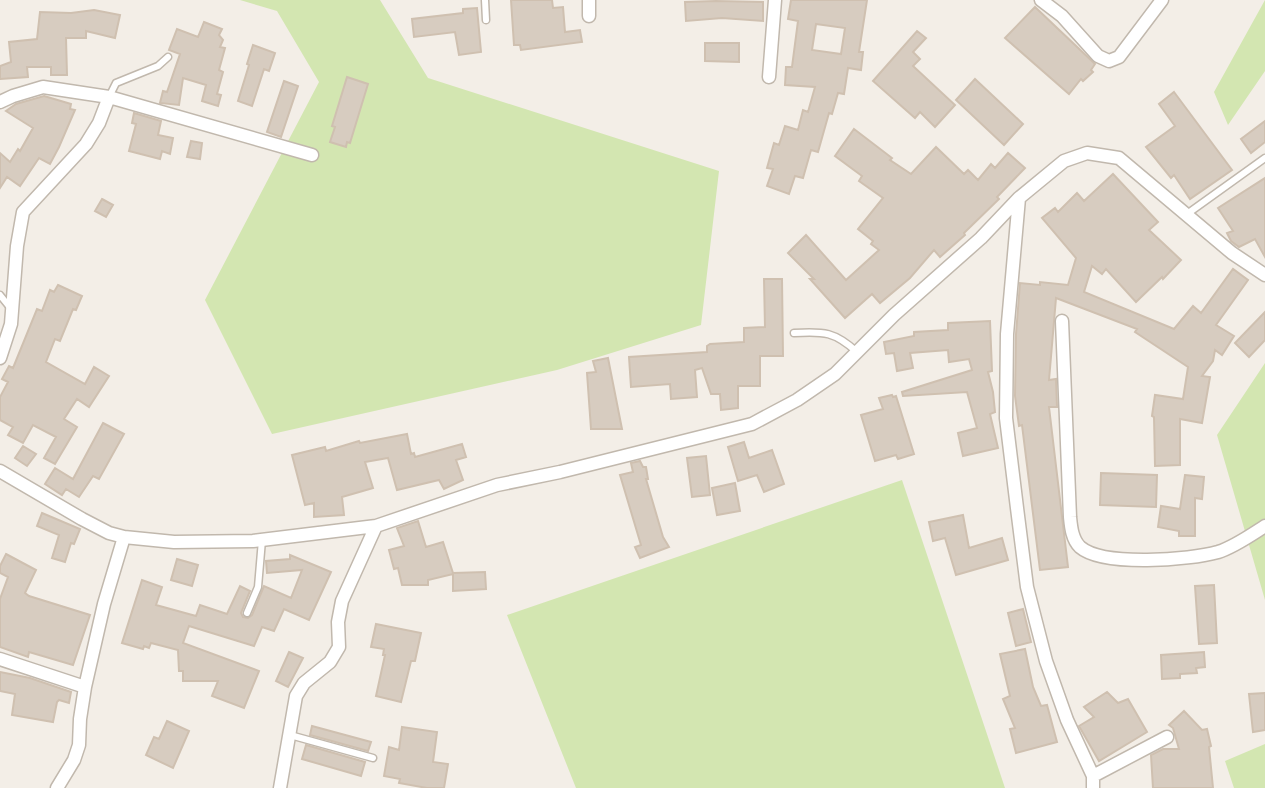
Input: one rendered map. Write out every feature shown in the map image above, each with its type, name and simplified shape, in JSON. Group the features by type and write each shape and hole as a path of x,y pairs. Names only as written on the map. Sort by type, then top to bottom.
{"street":[{"path":"589,0 589,16"},
{"path":"769,77 775,0"},
{"path":"1041,0 1062,16 1098,55 1110,61 1119,57 1162,0"},
{"path":"0,102 43,87 109,97 312,155"},
{"path":"0,358 11,324 17,246 23,212 86,144 99,123 109,97"},
{"path":"0,471 82,519 109,533 124,537 174,542 262,540 376,526 497,485 752,424 797,400 835,374 894,315 981,238 1018,198 1064,161 1087,153 1119,158 1232,253 1265,275"},
{"path":"1018,198 1007,334 1006,418 1027,587 1046,661 1093,782 1167,737"},
{"path":"1062,321 1070,517 1072,532 1078,544 1091,552 1123,559 1142,561 1190,557 1220,551 1265,526"},
{"path":"280,788 296,696 304,683 330,662 339,647 338,622 342,601 376,526"},
{"path":"57,788 74,760 79,745 85,687 124,537"},
{"path":"0,659 85,687"}],"lane":[{"path":"485,0 486,20"},
{"path":"109,97 116,83 158,66 168,57"},
{"path":"1186,214 1265,158"},
{"path":"0,295 13,311"},
{"path":"794,333 818,331 832,334 843,338 857,352"},
{"path":"247,613 258,587 262,540"},
{"path":"288,734 373,758"}],"green space":[{"path":"240,0 380,0 428,78 719,171 701,325 557,370 272,434 205,300 319,82 277,11"},
{"path":"1265,0 1265,71 1228,125 1214,92"},
{"path":"1265,363 1265,600 1217,435"},
{"path":"902,480 1005,788 576,788 507,615"},
{"path":"1265,744 1265,788 1234,788 1225,761"}],"building":[{"path":"511,0 552,0 553,8 563,7 565,32 580,30 582,42 521,50 520,45 514,45"},
{"path":"791,0 867,0 859,52 863,52 861,70 848,68 844,94 838,93 832,114 829,113 818,152 811,150 803,178 795,176 789,194 767,186 773,169 767,168 774,143 779,145 785,126 798,130 803,110 808,112 815,87 785,85 786,67 792,67 798,21 788,19","holes":["816,24 845,28 841,54 812,50"]},
{"path":"685,2 763,2 763,21 722,18 686,21"},
{"path":"1035,7 1095,64 1091,70 1093,72 1083,81 1081,79 1069,94 1005,38"},
{"path":"477,8 481,52 459,55 455,32 414,37 412,19 463,13 463,9"},
{"path":"94,10 120,15 115,38 86,31 86,38 66,38 67,75 51,75 51,67 27,67 28,77 0,79 0,66 11,62 9,42 37,39 40,12 71,13"},
{"path":"204,22 222,29 219,35 223,40 220,47 225,48 219,70 223,72 217,94 221,95 218,106 202,101 206,85 183,78 179,105 160,103 163,91 167,92 180,54 169,50 177,29 198,37"},
{"path":"917,31 926,38 913,52 920,59 913,66 955,105 935,127 920,112 915,118 873,81"},
{"path":"705,43 739,43 739,62 705,61"},
{"path":"253,45 275,53 269,71 264,69 252,106 238,101"},
{"path":"347,77 368,84 350,143 347,142 346,147 330,142 335,127 332,126"},
{"path":"975,79 1023,124 1004,145 956,100"},
{"path":"284,81 298,86 281,137 267,132"},
{"path":"1174,92 1232,170 1190,199 1174,175 1171,178 1146,147 1175,126 1159,104"},
{"path":"44,96 71,104 70,109 75,110 59,147 50,164 39,158 20,186 7,177 0,188 0,153 10,162 18,149 20,151 33,128 6,111 16,104"},
{"path":"134,113 161,121 158,135 173,138 170,154 162,151 160,159 129,151 136,124 132,123"},
{"path":"1265,121 1265,142 1251,153 1241,139"},
{"path":"854,129 911,174 936,147 964,174 968,170 978,180 991,164 995,168 1008,153 1025,168 965,235 940,257 934,250 910,278 880,303 872,294 845,318 810,279 814,279 788,253 806,235 846,280 879,250 871,244 873,241 858,229 883,198 859,181 862,176 835,156"},
{"path":"191,141 202,143 200,159 187,157"},
{"path":"1113,174 1158,222 1149,230 1181,260 1136,302 1106,269 1102,274 1092,266 1084,292 1174,329 1193,306 1201,313 1233,269 1248,280 1216,325 1234,336 1222,355 1215,350 1213,361 1202,376 1210,377 1202,423 1180,419 1180,465 1155,466 1152,416 1155,395 1183,399 1188,367 1135,332 1137,329 1056,298 1049,380 1056,379 1057,407 1049,407 1068,567 1040,570 1022,425 1019,426 1015,396 1020,283 1068,285 1076,258 1042,218 1055,208 1058,212 1077,193 1084,201"},
{"path":"1265,178 1265,257 1255,239 1239,247 1231,241 1227,233 1233,231 1218,208"},
{"path":"102,199 113,205 106,217 95,211"},
{"path":"764,279 782,279 783,356 760,356 760,386 738,386 738,408 721,410 720,394 711,394 702,368 695,370 697,397 671,399 670,384 631,387 629,357 707,352 707,346 710,344 744,342 744,328 765,327"},
{"path":"58,285 82,296 76,310 73,309 60,341 55,339 46,362 85,384 94,367 109,376 89,407 77,399 64,419 77,427 55,464 44,458 56,437 33,425 23,443 8,435 13,427 0,420 0,397 8,382 2,379 9,366 13,368 37,309 42,311 50,290 54,292"},
{"path":"1265,312 1265,340 1249,357 1235,343"},
{"path":"990,321 992,371 988,372 995,412 990,414 998,448 963,456 958,433 977,428 967,392 903,396 902,392 972,370 969,359 949,362 948,350 910,353 913,368 897,371 894,353 886,354 884,342 914,336 914,332 948,330 948,323"},
{"path":"608,358 622,429 591,429 587,373 596,372 593,361"},
{"path":"896,396 914,454 898,459 896,455 875,461 861,415 883,409 879,398"},
{"path":"103,423 124,434 99,479 93,476 79,497 66,489 62,495 45,484 55,468 73,479"},
{"path":"407,434 411,454 414,453 415,457 462,444 466,457 456,460 463,480 444,489 439,480 397,490 388,458 365,462 373,488 342,497 344,515 314,517 314,503 305,505 292,455 325,447 326,451 359,441 360,443"},
{"path":"744,442 749,458 772,450 784,484 764,492 757,475 738,481 728,447"},
{"path":"23,446 36,454 27,466 15,458"},
{"path":"706,456 710,495 692,497 687,458"},
{"path":"640,461 643,467 646,467 646,479 663,537 669,547 640,558 635,547 641,545 620,475 633,472 631,463"},
{"path":"1101,473 1157,475 1156,507 1100,505"},
{"path":"1185,475 1204,477 1202,499 1195,498 1195,536 1179,536 1179,531 1158,527 1161,506 1180,509"},
{"path":"735,483 740,511 717,515 712,488"},
{"path":"42,513 80,529 74,544 71,543 65,562 52,558 59,535 37,526"},
{"path":"963,515 969,548 1002,538 1008,560 956,575 945,538 933,541 929,522"},
{"path":"418,521 426,547 443,542 453,573 485,572 486,589 453,591 453,574 428,580 428,585 402,585 398,568 394,569 389,550 404,546 397,528"},
{"path":"6,554 36,570 25,593 29,596 90,615 73,665 29,652 28,657 0,647 0,599 8,577 0,573 0,566"},
{"path":"290,555 331,572 309,620 284,609 274,631 262,627 254,646 189,626 183,643 259,671 244,708 212,696 218,681 183,681 183,671 179,671 178,650 151,643 149,648 144,646 143,649 122,643 142,580 162,587 156,605 196,616 200,605 227,614 240,586 250,591 241,613 248,618 252,615 264,586 291,598 302,570 267,573 266,561 290,559"},
{"path":"177,559 198,565 192,586 171,580"},
{"path":"1214,585 1217,643 1199,644 1195,586"},
{"path":"1023,609 1031,642 1016,646 1008,613"},
{"path":"376,624 421,633 401,702 376,696 385,655 384,649 371,647"},
{"path":"1025,649 1033,687 1041,706 1047,705 1057,742 1016,753 1010,729 1015,728 1003,699 1010,696 1000,654"},
{"path":"289,652 303,658 288,687 276,681"},
{"path":"1204,652 1205,667 1196,668 1197,673 1162,679 1161,655"},
{"path":"0,672 30,678 71,692 69,703 59,700 57,702 53,722 12,715 15,694 0,691"},
{"path":"1107,692 1118,703 1128,699 1147,732 1099,761 1079,726 1094,717 1084,707"},
{"path":"1265,693 1265,730 1253,732 1249,694"},
{"path":"1184,711 1202,730 1207,729 1211,746 1213,788 1153,788 1151,755 1163,749 1179,749 1173,728 1169,725"},
{"path":"167,721 189,731 173,768 146,755 154,737 159,739"},
{"path":"312,726 371,742 368,751 310,735"},
{"path":"402,727 437,732 433,762 448,764 444,788 399,783 400,779 384,776 389,747 399,750"},
{"path":"306,745 365,762 361,776 302,759"}]}
